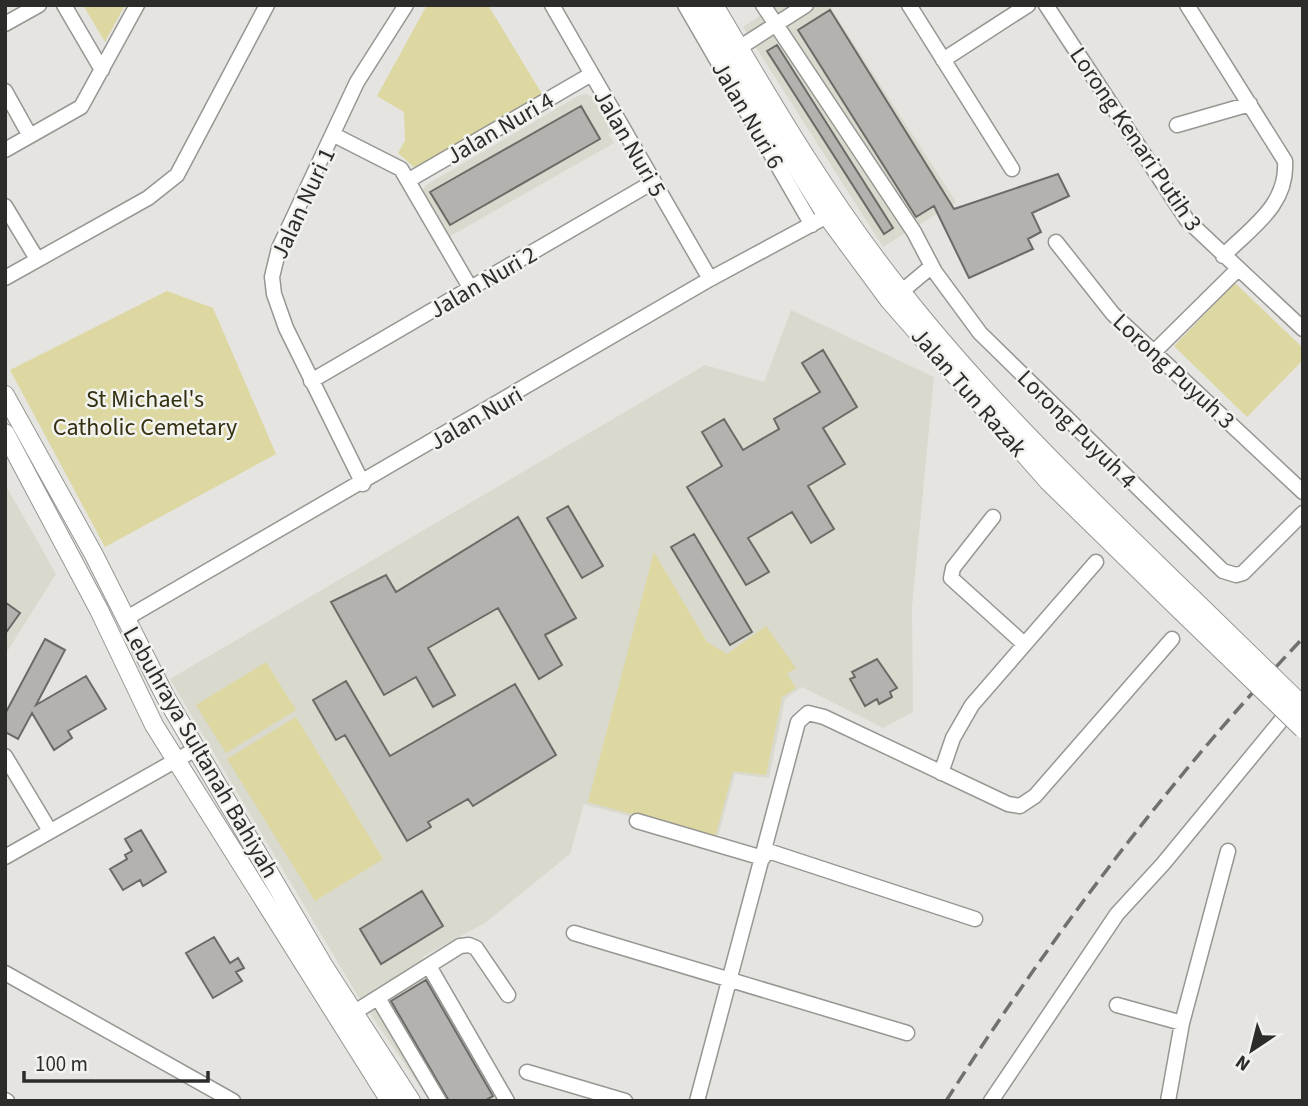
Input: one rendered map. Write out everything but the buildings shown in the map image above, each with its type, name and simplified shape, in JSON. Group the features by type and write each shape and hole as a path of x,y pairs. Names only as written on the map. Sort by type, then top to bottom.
{"main road":[{"name":"Jalan Tun Razak","path":"696,5 819,220 988,416 1048,481 1303,706"},
{"name":"Jalan Tun Razak","path":"714,5 817,176 901,292 1000,406 1303,729"},
{"name":"Lebuhraya Sultanah Bahiyah","path":"5,395 94,555 125,619 317,972 390,1101"},
{"name":"Lebuhraya Sultanah Bahiyah","path":"5,433 99,610 154,725 317,972 411,1101"},
{"path":"317,972 358,1010 419,1101"},
{"path":"317,972 377,1101"}],"street":[{"path":"5,24 39,5"},
{"path":"64,5 102,70"},
{"path":"5,150 81,107 137,5"},
{"path":"5,278 148,198 177,175 267,5"},
{"name":"Jalan Nuri 1","path":"363,484 286,328 274,294 272,277 279,248 357,82 406,5"},
{"name":"Jalan Nuri 5","path":"552,5 710,279"},
{"name":"Jalan Nuri 6","path":"685,5 819,220"},
{"name":"Lorong Puyuh 4","path":"763,5 914,232 932,266 980,333 1213,562 1223,571 1236,575 1248,568 1303,513"},
{"path":"739,48 806,5"},
{"path":"909,5 1012,169"},
{"path":"943,60 1028,5"},
{"name":"Lorong Kenari Putih 3","path":"1046,5 1174,202 1237,270 1303,329"},
{"path":"1187,5 1285,160 1285,184 1280,197 1223,256"},
{"name":"Jalan Nuri 4","path":"409,180 590,75"},
{"path":"5,91 30,136"},
{"path":"1177,125 1250,104"},
{"path":"334,135 393,163 409,180 471,289"},
{"name":"Jalan Nuri 2","path":"312,381 653,182"},
{"path":"5,206 37,259"},
{"name":"Jalan Nuri","path":"125,619 363,484 710,279 819,220"},
{"name":"Lorong Puyuh 3","path":"1055,242 1095,295 1303,492"},
{"path":"901,292 932,266"},
{"path":"1154,352 1237,270"},
{"path":"993,517 953,568 951,578 1023,643"},
{"path":"941,773 953,738 965,716 1023,643 1096,562"},
{"path":"697,1101 798,722 808,713 824,717 1008,804 1020,806 1027,803 1172,639"},
{"path":"991,1101 1117,914 1180,844 1303,695"},
{"path":"5,857 196,749"},
{"path":"5,756 50,831"},
{"path":"637,821 764,854 975,919"},
{"path":"1168,1101 1182,1023 1228,851"},
{"path":"574,933 907,1033"},
{"path":"358,1010 460,946 469,944 476,948 508,995"},
{"path":"429,966 507,1101"},
{"path":"5,973 233,1101"},
{"path":"378,998 439,1101"},
{"path":"1117,1005 1182,1023"},
{"path":"527,1072 625,1101"}],"shaded area":[{"path":"776,5 829,5 956,202 883,247 743,27"},
{"path":"587,94 593,98 612,132 608,134 614,143 447,238 421,195 426,185 580,95"},
{"path":"791,310 934,377 912,607 913,712 883,728 802,687 785,699 769,778 735,774 717,840 584,804 570,854 485,923 422,957 507,1101 430,1101 356,993 170,679 705,365 764,382"},
{"path":"5,484 56,574 5,655"}],"green space":[{"path":"83,5 125,5 105,42"},
{"path":"427,5 488,5 542,94 416,169 398,153 405,141 404,112 377,96"},
{"path":"1235,283 1303,348 1303,360 1247,417 1174,346"},
{"name":"St Michael's Catholic Cemetary","path":"167,291 213,308 276,454 105,547 10,370"},
{"path":"654,552 707,642 727,654 766,626 796,668 787,674 796,688 782,697 766,775 733,771 715,837 588,802"},
{"path":"266,662 296,710 226,753 196,705"},
{"path":"296,717 383,859 315,901 227,759"}],"railway":[{"path":"946,1101 1027,979 1114,861 1205,747 1303,638"}]}
